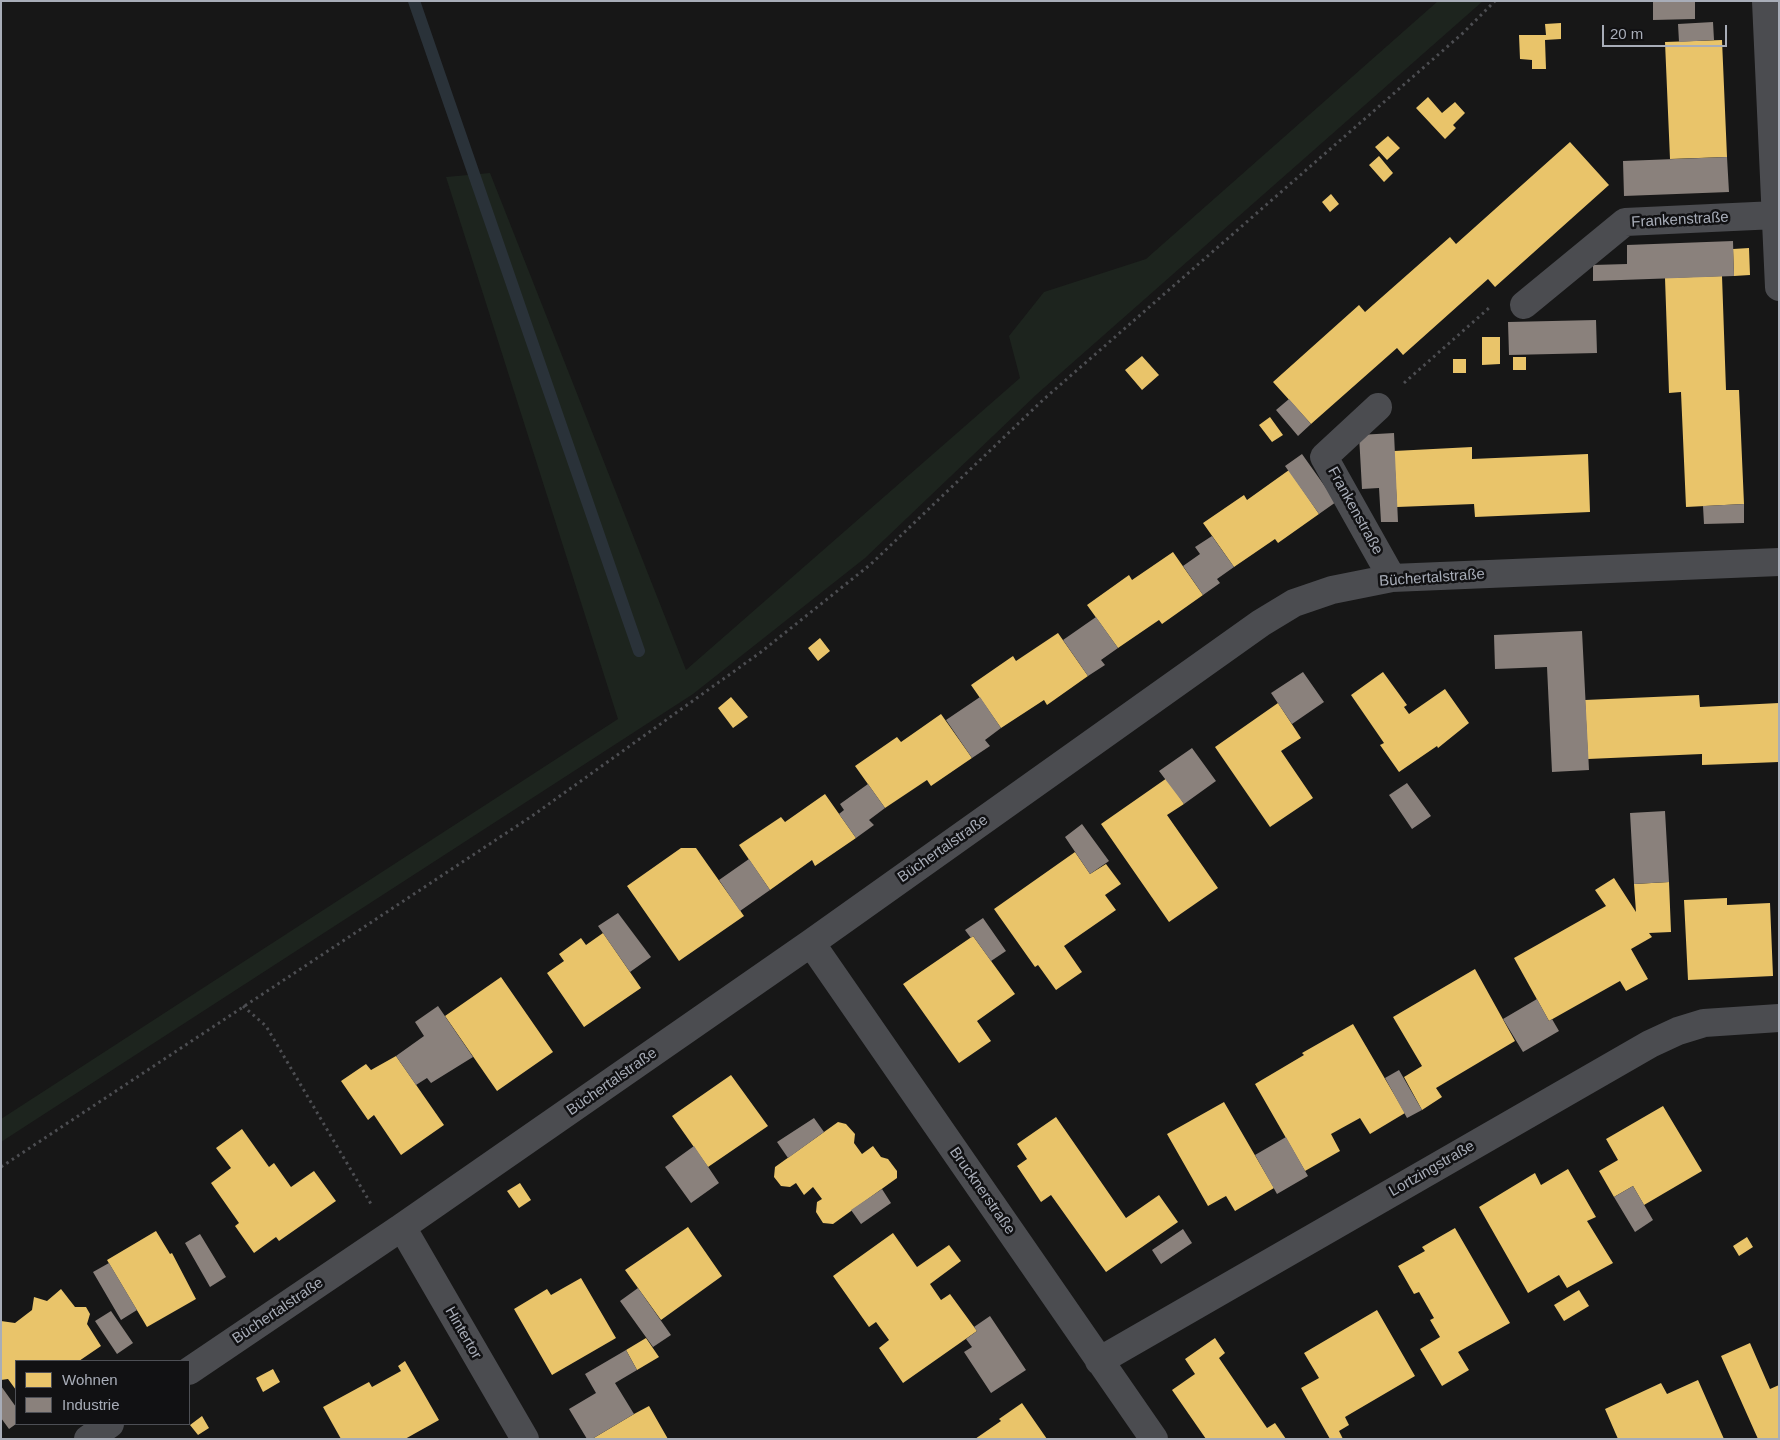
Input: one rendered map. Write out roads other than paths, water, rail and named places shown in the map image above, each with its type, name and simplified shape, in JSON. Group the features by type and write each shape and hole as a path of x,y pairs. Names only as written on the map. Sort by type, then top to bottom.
{"street":[{"path":"1766,1 1779,287"},
{"name":"Frankenstraße","path":"1524,305 1625,222 1776,215"},
{"name":"Frankenstraße","path":"1378,407 1324,457 1392,578"},
{"name":"Büchertalstraße","path":"190,1370 402,1227 811,943 1262,623 1294,603 1332,590 1392,578 1779,562"},
{"name":"Brucknerstraße","path":"811,943 1154,1439"},
{"name":"Lortzingstraße","path":"1099,1361 1650,1044 1678,1031 1704,1023 1779,1018"},
{"name":"Hintertor","path":"402,1227 525,1439"},
{"path":"88,1439 109,1425"}],"waterway":[{"path":"414,1 639,651"}]}
